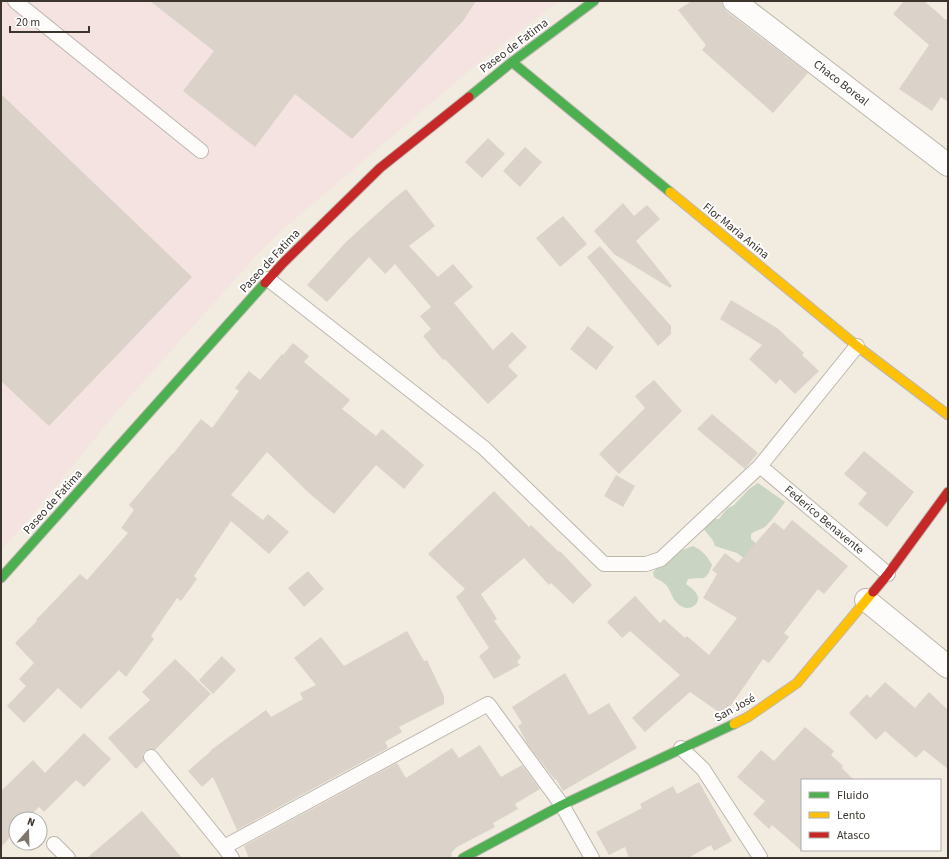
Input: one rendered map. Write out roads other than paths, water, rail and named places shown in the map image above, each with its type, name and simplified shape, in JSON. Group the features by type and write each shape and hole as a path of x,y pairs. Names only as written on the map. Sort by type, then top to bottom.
{"street":[{"name":"Paseo de Fatima","path":"1,578 268,279 380,168 512,62 594,1"},
{"name":"Chaco Boreal","path":"734,1 948,165"},
{"name":"Flor Maria Anina","path":"512,62 857,346 948,415"},
{"name":"San José","path":"463,858 562,805 748,717 797,683 888,574 948,492"},
{"path":"866,600 948,667"}],"lane":[{"path":"15,1 201,151"},
{"path":"268,279 484,448 604,564 646,564 661,559 760,466 857,346"},
{"name":"Federico Benavente","path":"760,466 888,574"},
{"path":"151,757 228,852 488,704 562,805 592,858"},
{"path":"681,748 703,769 760,857"},
{"path":"54,844 68,858"}]}
